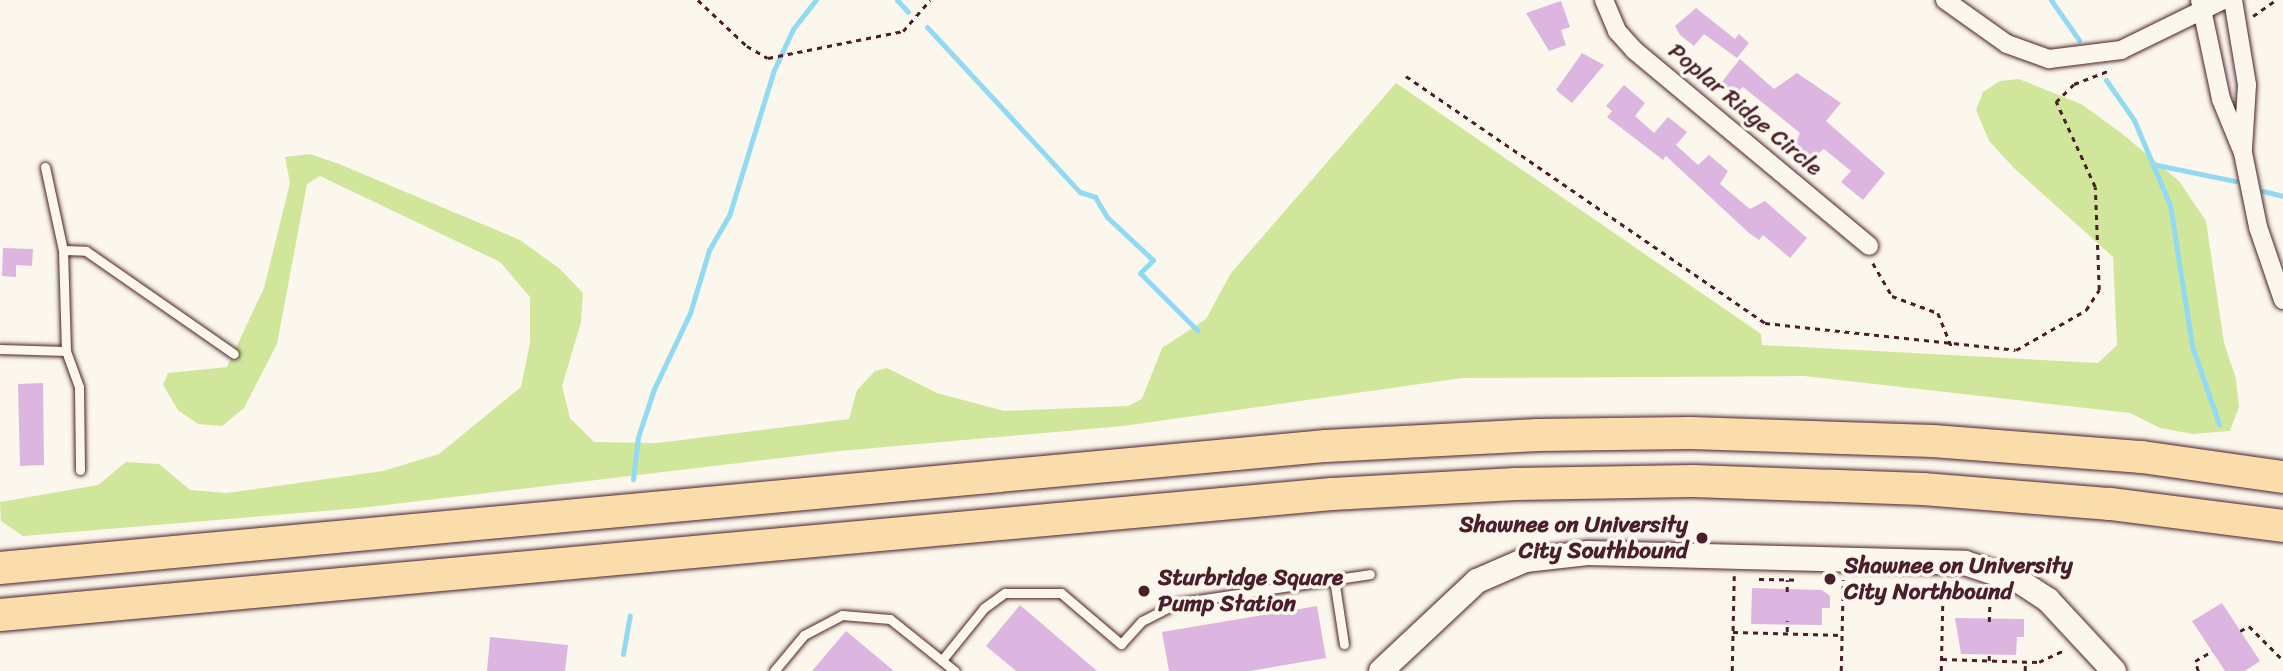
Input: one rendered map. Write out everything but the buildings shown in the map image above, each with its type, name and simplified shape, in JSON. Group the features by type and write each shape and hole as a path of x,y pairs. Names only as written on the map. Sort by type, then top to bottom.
{"highway":[{"path":"0,568 1326,446 1538,435 1703,433 1933,441 2142,457 2283,477"},
{"path":"0,615 1291,498 1516,484 1693,481 1923,489 2110,504 2283,526"}],"main road":[{"path":"1381,671 1478,581 1525,560 1588,553 1965,564 2019,581 2048,600 2114,671"}],"street":[{"name":"Poplar Ridge Circle","path":"1604,0 1624,41 1870,246"},
{"path":"1945,0 2015,48 2049,59 2121,50 2201,5 2223,0"},
{"path":"2233,0 2247,85 2243,153"},
{"path":"2201,5 2221,99 2243,153 2258,227 2283,300"}],"lane":[{"path":"45,167 63,250 66,351 79,387 80,470"},
{"path":"63,250 86,251 234,354"},
{"path":"0,349 66,351"},
{"path":"942,660 984,608 1005,593 1061,593 1121,644 1142,621 1177,603 1370,574"},
{"path":"1334,579 1344,644"},
{"path":"774,671 804,635 842,615 890,619 955,671"}],"path":[{"path":"698,0 747,47 768,58 902,31 930,0"},
{"path":"2237,26 2276,0"},
{"path":"1406,76 1752,316 1800,329 1952,347 2016,351 2094,300 2101,275 2095,187 2056,102 2074,84 2113,69"},
{"path":"1870,246 1885,290 1938,313 1952,347"},
{"path":"1724,572 1810,581"},
{"path":"1732,671 1734,572"},
{"path":"1832,581 1853,575"},
{"path":"1841,671 1843,578"},
{"path":"1931,579 1951,580"},
{"path":"1941,671 1943,579"},
{"path":"1787,580 1787,592"},
{"path":"1989,622 1990,587 1998,590"},
{"path":"1787,621 1787,634"},
{"path":"2240,631 2249,626 2283,660"},
{"path":"1733,632 1842,635"},
{"path":"1942,659 2025,662 2074,649"},
{"path":"1989,651 1989,660"},
{"path":"2198,671 2195,661 2212,651"},
{"path":"2025,662 2025,671"}],"green space":[{"path":"2019,79 2081,104 2120,132 2179,181 2206,221 2224,343 2236,379 2239,407 2230,431 2193,434 2160,428 2130,413 1804,376 1462,378 1123,426 840,451 360,508 23,536 1,521 0,502 98,485 126,462 159,464 190,490 227,493 383,471 439,454 521,387 530,343 530,297 500,262 320,176 307,184 277,344 244,408 222,426 198,424 178,410 163,385 168,373 227,367 264,288 290,183 285,157 310,154 339,164 520,240 560,269 583,293 581,322 562,386 570,418 594,442 657,443 849,419 857,390 875,371 887,368 937,393 1004,411 1128,406 1142,399 1162,348 1206,319 1231,273 1396,83 1761,334 1762,345 2098,363 2117,345 2113,257 2015,169 1989,141 1976,110 1983,92 2000,81"}],"waterway":[{"path":"633,479 638,437 654,389 690,313 709,250 729,216 774,70 793,29 816,0"},
{"path":"897,0 908,12"},
{"path":"2051,0 2079,40"},
{"path":"927,27 1080,192 1095,197 1107,217 1153,260 1140,273 1197,330"},
{"path":"2106,80 2134,120 2170,205 2192,346 2219,424"},
{"path":"2157,165 2235,181"},
{"path":"2263,191 2283,196"},
{"path":"623,654 630,616"}],"place":[{"name":"Shawnee on University City Southbound","path":"1702,538"},
{"name":"Shawnee on University City Northbound","path":"1830,579"},
{"name":"Sturbridge Square Pump Station","path":"1144,591"}]}
